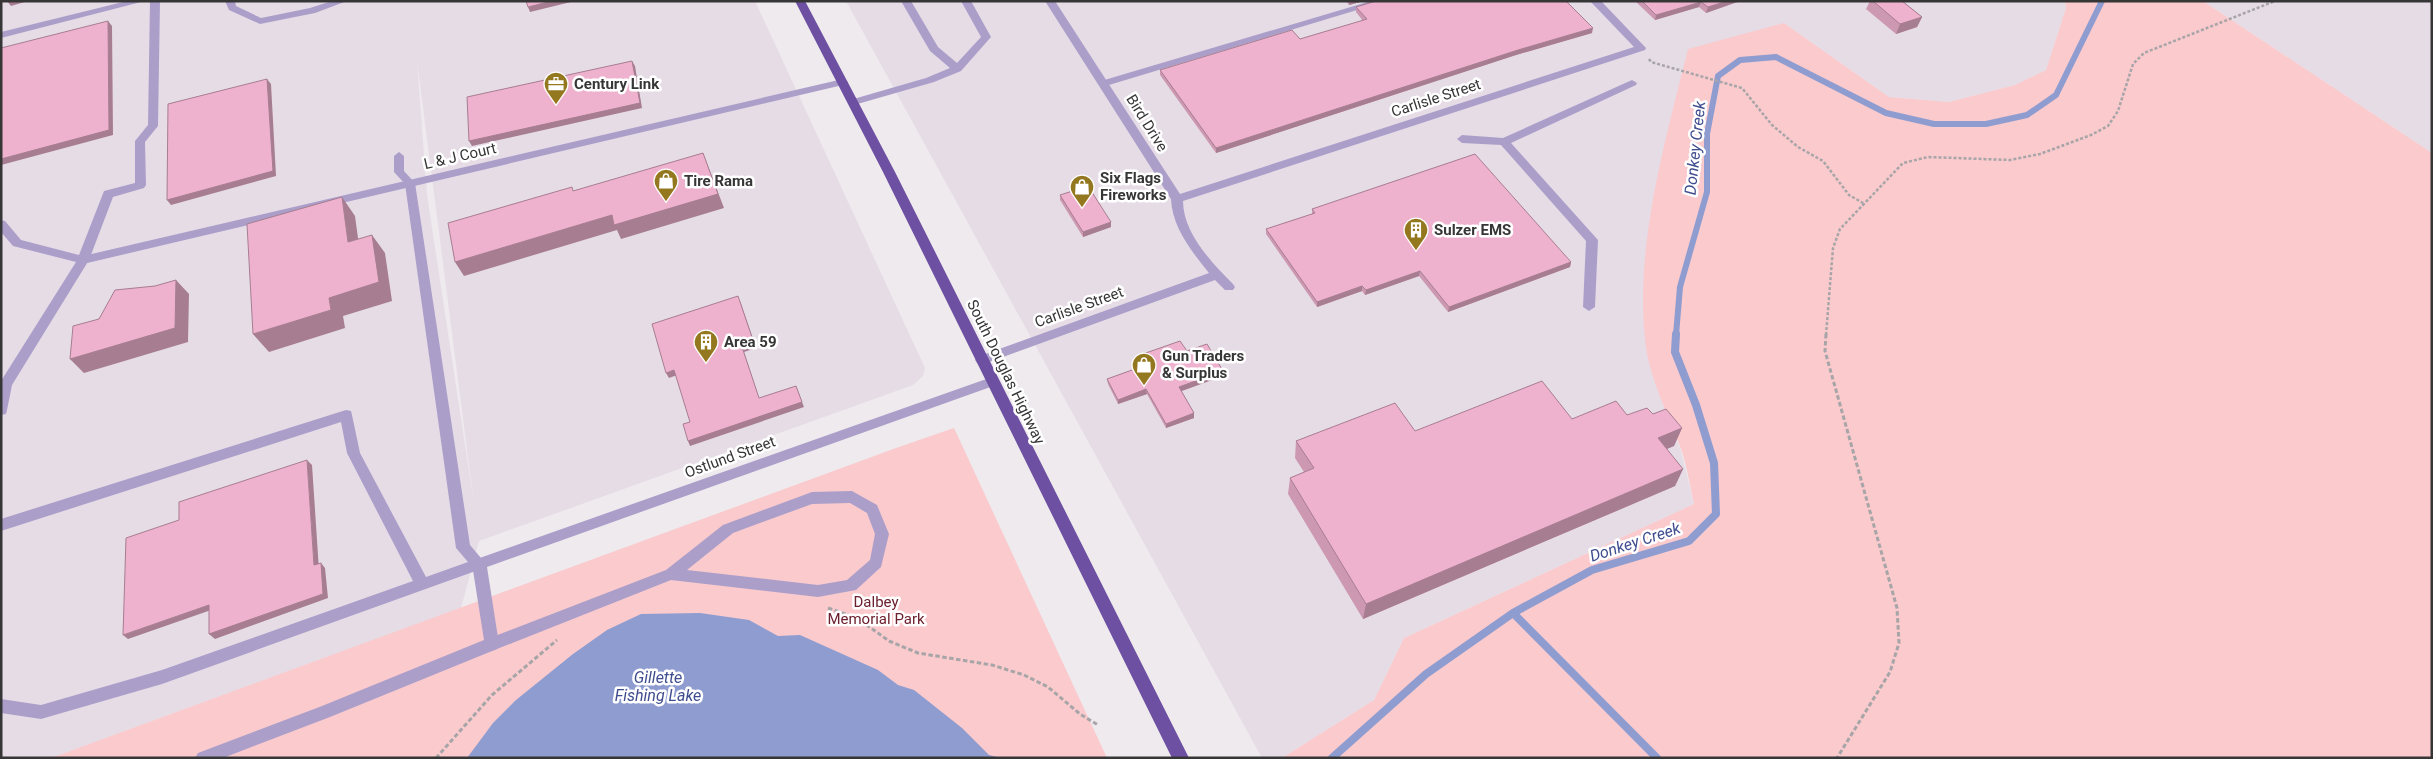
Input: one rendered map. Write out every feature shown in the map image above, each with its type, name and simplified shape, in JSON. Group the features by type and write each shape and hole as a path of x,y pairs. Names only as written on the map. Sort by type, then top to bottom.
{"highway":[{"name":"South Douglas Highway","path":"800,1 854,102 1181,758"}],"street":[{"path":"1,35 140,1"},
{"path":"1,410 6,384 83,260 108,194 140,185 140,141 153,126 155,1"},
{"path":"230,1 232,8 260,21 312,11 342,1"},
{"path":"906,1 934,49 957,70"},
{"path":"854,102 930,80 957,70 986,37 966,1"},
{"name":"Bird Drive","path":"1050,1 1177,199 1178,216 1216,276 1229,287"},
{"path":"1104,83 1382,1"},
{"path":"1595,1 1641,48"},
{"name":"Carlisle Street","path":"1177,199 1641,48"},
{"name":"L & J Court","path":"83,260 843,82"},
{"path":"1462,139 1504,142 1632,83"},
{"path":"1504,142 1592,240 1589,306"},
{"path":"399,156 399,172 410,183 463,548 478,564 492,644"},
{"path":"1,224 17,243 83,260"},
{"name":"Carlisle Street","path":"981,360 1216,276"},
{"name":"Ostlund Street","path":"1,706 41,712 162,677 992,382"},
{"path":"1,525 346,415 354,453 422,584"},
{"path":"204,758 325,712 671,574 728,529 812,498 852,497 872,509 882,534 876,563 851,586 818,591 671,574"}],"path":[{"path":"1837,758 1890,672 1899,643 1897,608 1825,351 1832,248 1840,229 1903,163 1928,157 2010,160 2040,154 2091,135 2108,126 2118,111 2133,64 2144,53 2274,1"},
{"path":"1641,48 1650,62 1742,88 1772,125 1798,147 1823,161 1849,195 1863,203"},
{"path":"826,607 857,618 889,641 918,652 992,665 1024,675 1048,687 1080,714 1098,725"},
{"path":"436,758 456,733 492,695 524,664 559,638"}],"shaded area":[{"path":"1,1 755,1 925,368 923,376 913,385 479,541 461,608 51,758 1,758","holes":["417,61 474,504 427,195"]},
{"path":"846,1 2065,1 2066,8 2046,70 2015,85 1949,102 1889,97 1784,23 1646,349 1663,404 1681,451 1694,504 1404,638 1374,700 1282,758 1262,758"},
{"path":"2203,1 2432,1 2432,153"}],"green space":[{"path":"2065,1 2203,1 2432,153 2432,758 1282,758 1374,700 1404,638 1694,504 1681,449 1648,361 1643,311 1644,273 1654,197 1661,159 1688,49 1784,23 1889,97 1949,102 2015,85 2046,70 2066,8"},
{"name":"Dalbey Memorial Park","path":"954,428 1107,758 51,758 896,448"}],"water":[{"name":"Gillette Fishing Lake","path":"700,613 749,620 778,636 800,635 878,670 898,685 914,690 962,728 989,755 1001,758 467,758 493,723 516,700 573,654 607,630 641,614"}],"building":[{"path":"526,1 552,1 528,7"},
{"path":"1376,1 1566,1 1593,28 1518,50 1216,148 1160,70 1292,30 1300,39 1367,19 1356,7"},
{"path":"1642,1 1727,1 1708,7 1701,2 1656,15"},
{"path":"1873,1 1902,1 1922,17 1900,24"},
{"path":"108,21 109,130 1,159 1,48"},
{"name":"Century Link","path":"632,61 640,103 469,141 467,97"},
{"path":"267,79 273,171 167,200 168,104"},
{"path":"703,153 718,194 614,225 612,215 455,262 448,223 572,187 573,191"},
{"name":"Sulzer EMS","path":"1475,154 1571,262 1449,307 1420,271 1366,290 1362,286 1317,302 1266,229 1315,213 1312,209"},
{"name":"Six Flags Fireworks","path":"1088,186 1111,222 1083,232 1060,195"},
{"path":"342,197 348,242 372,235 379,282 329,298 331,310 253,334 247,224"},
{"path":"176,280 175,328 70,359 73,326 99,319 115,290 155,286"},
{"name":"Area 59","path":"738,296 754,343 742,347 759,398 796,386 802,402 688,441 683,424 690,422 674,370 666,373 652,324"},
{"name":"Gun Traders & Surplus","path":"1180,341 1187,351 1207,344 1223,371 1179,387 1194,413 1166,424 1146,389 1118,400 1107,379 1146,365 1140,355"},
{"path":"1542,381 1572,419 1616,401 1627,415 1647,408 1653,414 1666,409 1682,428 1658,438 1683,469 1366,604 1290,478 1314,468 1296,441 1395,403 1415,431"},
{"path":"307,460 314,565 321,563 323,594 209,634 209,605 123,635 126,538 179,520 179,502"}],"waterway":[{"name":"Donkey Creek","path":"1676,335 1680,287 1707,192 1707,134 1718,76 1740,60 1776,57 1886,113 1934,124 1986,124 2027,115 2056,95 2102,1"},
{"name":"Donkey Creek","path":"1513,613 1592,570 1689,541 1716,514 1714,463 1696,405 1675,352 1676,334"},
{"name":"Donkey Creek","path":"1332,758 1426,674 1513,613"},
{"name":"Donkey Creek","path":"1513,613 1657,758"}],"place":[{"name":"Century Link","path":"556,105"},
{"name":"Tire Rama","path":"666,202"},
{"name":"Six Flags Fireworks","path":"1082,208"},
{"name":"Sulzer EMS","path":"1416,251"},
{"name":"Area 59","path":"706,363"},
{"name":"Gun Traders & Surplus","path":"1144,386"}]}
